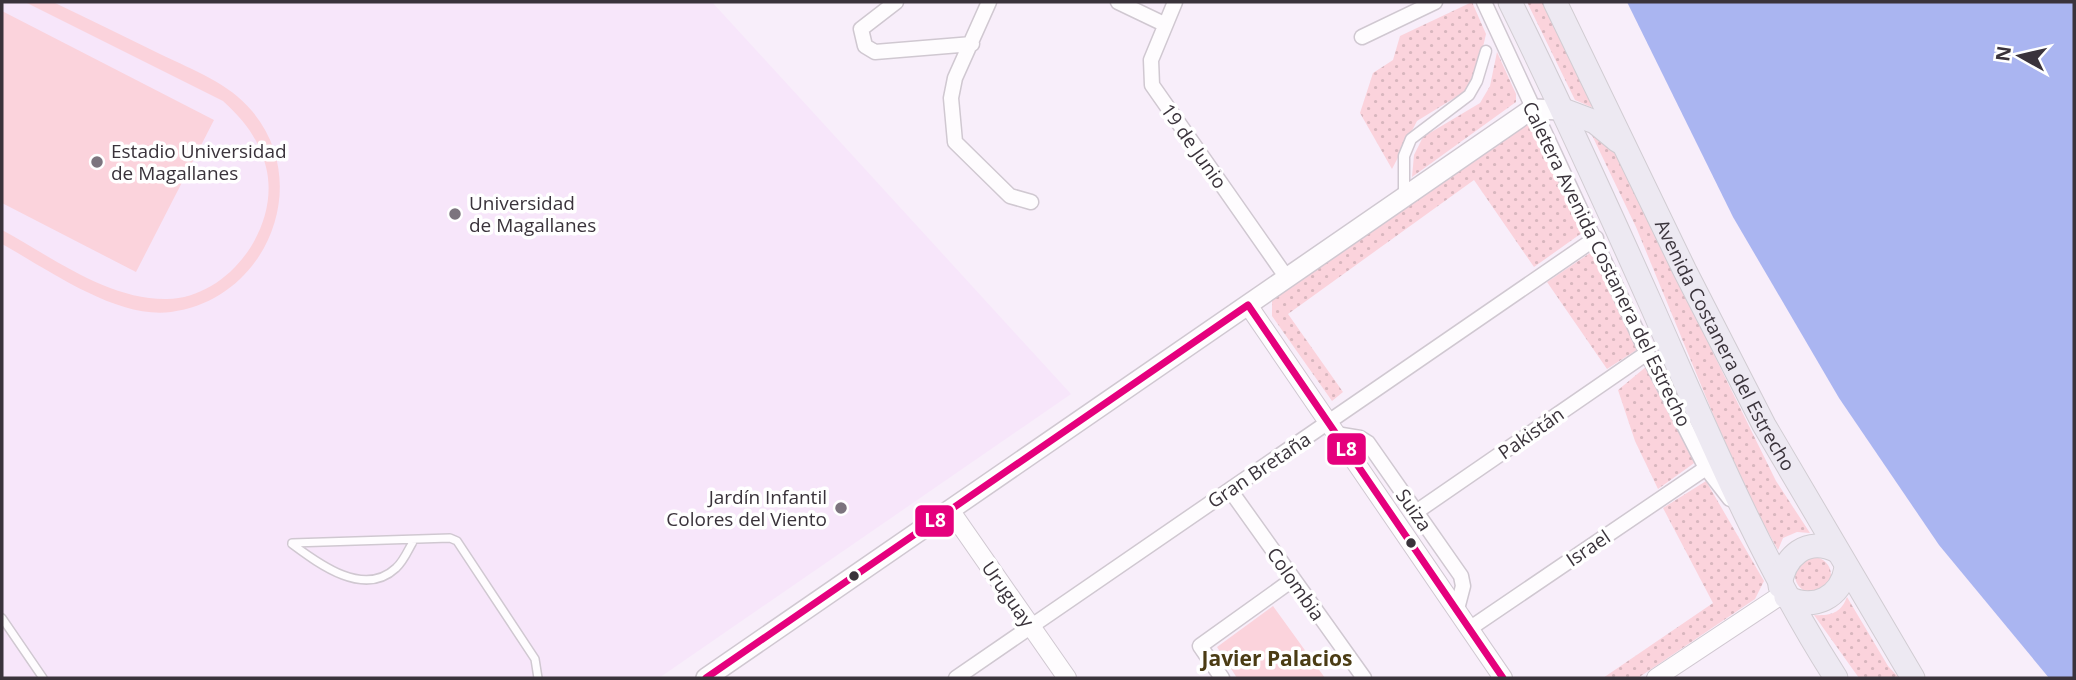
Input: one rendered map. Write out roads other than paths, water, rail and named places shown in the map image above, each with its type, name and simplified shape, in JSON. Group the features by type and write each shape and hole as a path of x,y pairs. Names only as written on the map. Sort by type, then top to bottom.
{"main road":[{"path":"1510,2 1563,110 1745,518 1783,592 1836,678"},
{"name":"Avenida Costanera del Estrecho","path":"1555,2 1764,425 1913,678"},
{"path":"706,678 1532,109 1563,110 1595,122 1627,152"},
{"path":"1822,545 1842,559 1841,585 1829,598 1810,603 1783,592 1787,562 1798,551 1822,545"}],"street":[{"path":"896,2 862,29 865,46 875,52 972,44"},
{"path":"989,2 955,78 951,98 955,142 1010,196 1031,202"},
{"path":"1118,2 1164,24"},
{"name":"19 de Junio","path":"1175,2 1151,60 1153,85 1287,278"},
{"path":"1362,37 1435,2"},
{"name":"Caletera Avenida Costanera del Estrecho","path":"1485,2 1532,109 1596,238 1647,353 1706,468 1745,518"},
{"path":"1404,196 1404,156 1411,139 1468,95 1477,81 1486,51"},
{"name":"Gran Bretaña","path":"956,678 1230,490 1332,428 1596,238"},
{"name":"Suiza","path":"1248,305 1503,678"},
{"name":"Pakistán","path":"1416,512 1647,353"},
{"name":"Suiza","path":"1332,428 1367,443 1461,576 1463,586 1457,609"},
{"name":"Israel","path":"1469,629 1706,468"},
{"name":"Colombia","path":"1230,490 1364,678"},
{"name":"Uruguay","path":"950,510 1067,678"},
{"path":"1222,678 1200,646 1292,580"},
{"path":"1656,678 1783,592"}],"lane":[{"path":"414,540 396,568 373,579 350,578 329,571 292,543 450,538 462,545 535,659 538,678"},
{"path":"2,618 43,678"}],"water":[{"path":"1627,2 2074,2 2074,678 2049,678 1939,545 1839,398 1733,217"}],"place":[{"name":"Estadio Universidad de Magallanes","path":"97,162"},
{"name":"Universidad de Magallanes","path":"455,214"},
{"name":"Jardín Infantil Colores del Viento","path":"841,508"}],"district":[{"name":"Javier Palacios","path":"1277,658"}]}
